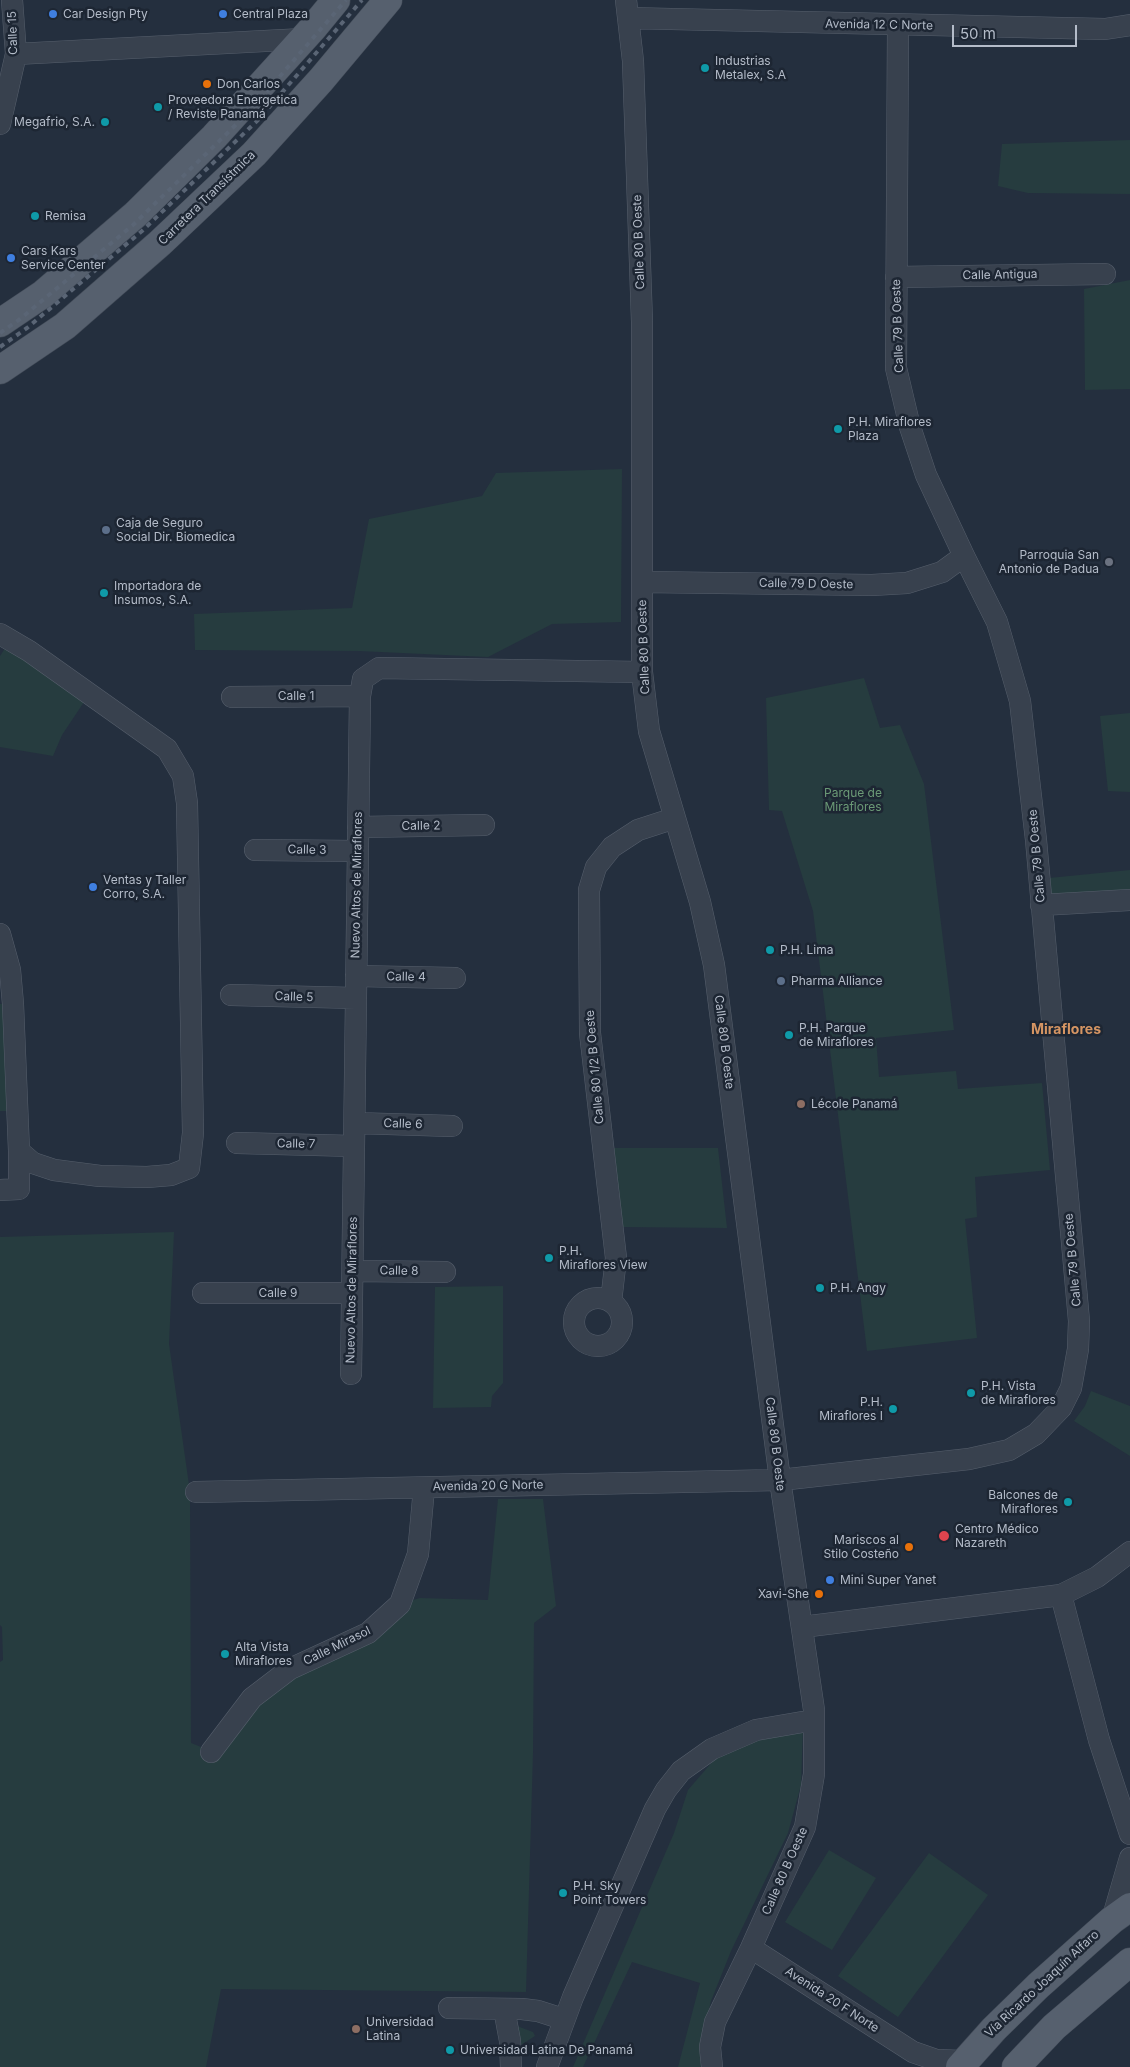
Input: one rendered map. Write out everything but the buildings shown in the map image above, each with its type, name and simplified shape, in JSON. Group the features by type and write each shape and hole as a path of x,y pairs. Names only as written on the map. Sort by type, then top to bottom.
{"main road":[{"path":"0,323 43,294 136,214 214,137 336,0"},
{"name":"Carretera Transístmica","path":"0,370 65,326 182,223 254,154 321,80 388,0"},
{"name":"Vía Ricardo Joaquín Alfaro","path":"962,2064 994,2029 1038,1986 1121,1913"},
{"path":"1016,2067 1054,2026 1130,1962"},
{"path":"1038,2067 1041,2053 1054,2026"}],"street":[{"name":"Calle 15","path":"0,124 16,54 12,0"},
{"name":"Avenida 12 C Norte","path":"627,9 898,26 1105,29 1130,25"},
{"name":"Calle 80 B Oeste","path":"627,9 633,60 642,322 642,672 649,731 700,902 714,965 780,1480 814,1720 814,1774 805,1827 751,1948 715,2022 710,2047 712,2067"},
{"name":"Calle 79 B Oeste","path":"780,1480 969,1459 1009,1450 1036,1434 1061,1408 1071,1388 1078,1349 1079,1322 1036,840 1020,701 997,622 926,475 910,427 896,368 898,26"},
{"path":"16,54 303,39"},
{"name":"Calle Antigua","path":"896,277 1105,274"},
{"name":"Calle 79 D Oeste","path":"642,582 872,585 907,582 942,572 964,556"},
{"path":"0,634 29,651 167,749 183,776 187,804 193,1132 189,1168 170,1175 147,1177 100,1176 54,1170 33,1162 19,1151"},
{"name":"Nuevo Altos de Miraflores","path":"351,1374 360,696 363,679 379,668 642,672"},
{"name":"Calle 1","path":"232,697 360,696"},
{"name":"Calle 80 1/2 B Oeste","path":"611,1302 616,1258 590,1033 589,890 596,867 612,847 638,830 675,818"},
{"name":"Calle 2","path":"358,827 484,825"},
{"name":"Calle 3","path":"256,850 358,851"},
{"path":"1041,906 1130,900"},
{"path":"0,934 10,970 14,1004 19,1151 19,1189 0,1190"},
{"name":"Calle 4","path":"356,976 455,978"},
{"name":"Calle 5","path":"232,995 356,998"},
{"name":"Calle 6","path":"354,1123 452,1126"},
{"name":"Calle 7","path":"237,1143 354,1146"},
{"name":"Calle 8","path":"353,1271 445,1272"},
{"name":"Calle 9","path":"203,1293 352,1293"},
{"name":"Avenida 20 G Norte","path":"196,1492 780,1480"},
{"name":"Calle Mirasol","path":"211,1752 252,1698 290,1669 368,1633 400,1604 418,1554 424,1488"},
{"path":"802,1627 1061,1596 1097,1577 1130,1552"},
{"path":"1061,1596 1099,1740 1130,1834"},
{"path":"547,2067 563,2019 655,1810 666,1790 681,1771 712,1748 756,1730 814,1720"},
{"path":"1121,1913 1130,1858"},
{"name":"Avenida 20 F Norte","path":"751,1948 913,2060 936,2060 962,2064"},
{"path":"450,2008 538,2011 563,2019"},
{"path":"504,2009 510,2041 511,2067"}],"green space":[{"path":"1130,140 1130,194 1028,193 998,186 1002,144"},
{"path":"1130,280 1130,389 1085,390 1084,289"},
{"path":"622,469 621,622 552,624 488,657 359,651 195,650 194,614 352,608 369,519 482,496 496,473"},
{"path":"9,642 86,699 62,735 53,756 0,747 0,656"},
{"name":"Parque de Miraflores","path":"864,678 880,728 900,725 924,784 954,1030 876,1038 879,1077 956,1071 958,1089 1042,1083 1050,1170 975,1177 977,1217 965,1219 977,1338 867,1351 813,911 782,811 769,810 766,698"},
{"path":"1130,713 1130,792 1108,791 1100,716"},
{"path":"1130,870 1130,900 1041,905 1039,879"},
{"path":"0,1004 4,1004 10,1111 0,1111"},
{"path":"613,1148 718,1148 727,1228 622,1227"},
{"path":"174,1232 169,1344 190,1492 191,1743 211,1751 252,1698 400,1604 420,1598 488,1600 498,1499 543,1499 556,1606 534,1623 533,1753 526,1992 221,1989 206,2067 0,2067 0,1662 3,1660 2,1627 0,1625 0,1237"},
{"path":"503,1286 503,1383 492,1396 491,1407 433,1408 435,1287"},
{"path":"1091,1391 1130,1406 1130,1456 1074,1421 1085,1406"},
{"path":"803,1725 801,1785 788,1833 731,1951 711,2001 700,2048 701,2067 678,2067 700,1983 632,1962 583,2067 573,2067 674,1833 688,1790 713,1761 748,1739"},
{"path":"829,1850 876,1878 832,1950 785,1922"},
{"path":"929,1853 988,1895 898,2017 838,1976"},
{"path":"509,2023 533,2032 535,2036 518,2047"}],"railway":[{"path":"0,333 20,319 133,225 249,112 346,0"},
{"path":"0,347 27,328 142,231 259,119 362,0"}],"place":[{"name":"Car Design Pty","path":"53,14"},
{"name":"Central Plaza","path":"223,14"},
{"name":"Industrias Metalex, S.A","path":"705,68"},
{"name":"Don Carlos","path":"207,84"},
{"name":"Proveedora Energetica / Reviste Panamá","path":"158,107"},
{"name":"Megafrio, S.A.","path":"105,122"},
{"name":"Remisa","path":"35,216"},
{"name":"Cars Kars Service Center","path":"11,258"},
{"name":"P.H. Miraflores Plaza","path":"838,429"},
{"name":"Caja de Seguro Social Dir. Biomedica","path":"106,530"},
{"name":"Parroquia San Antonio de Padua","path":"1109,562"},
{"name":"Importadora de Insumos, S.A.","path":"104,593"},
{"name":"Ventas y Taller Corro, S.A.","path":"93,887"},
{"name":"P.H. Lima","path":"770,950"},
{"name":"Pharma Alliance","path":"781,981"},
{"name":"P.H. Parque de Miraflores","path":"789,1035"},
{"name":"Lécole Panamá","path":"801,1104"},
{"name":"P.H. Miraflores View","path":"549,1258"},
{"name":"P.H. Angy","path":"820,1288"},
{"name":"P.H. Vista de Miraflores","path":"971,1393"},
{"name":"P.H. Miraflores I","path":"893,1409"},
{"name":"Balcones de Miraflores","path":"1068,1502"},
{"name":"Centro Médico Nazareth","path":"944,1536"},
{"name":"Mariscos al Stilo Costeño","path":"909,1547"},
{"name":"Mini Super Yanet","path":"830,1580"},
{"name":"Xavi-She","path":"819,1594"},
{"name":"Alta Vista Miraflores","path":"225,1654"},
{"name":"P.H. Sky Point Towers","path":"563,1893"},
{"name":"Universidad Latina","path":"356,2029"},
{"name":"Universidad Latina De Panamá","path":"450,2050"}],"district":[{"name":"Miraflores","path":"1066,1030"}]}
